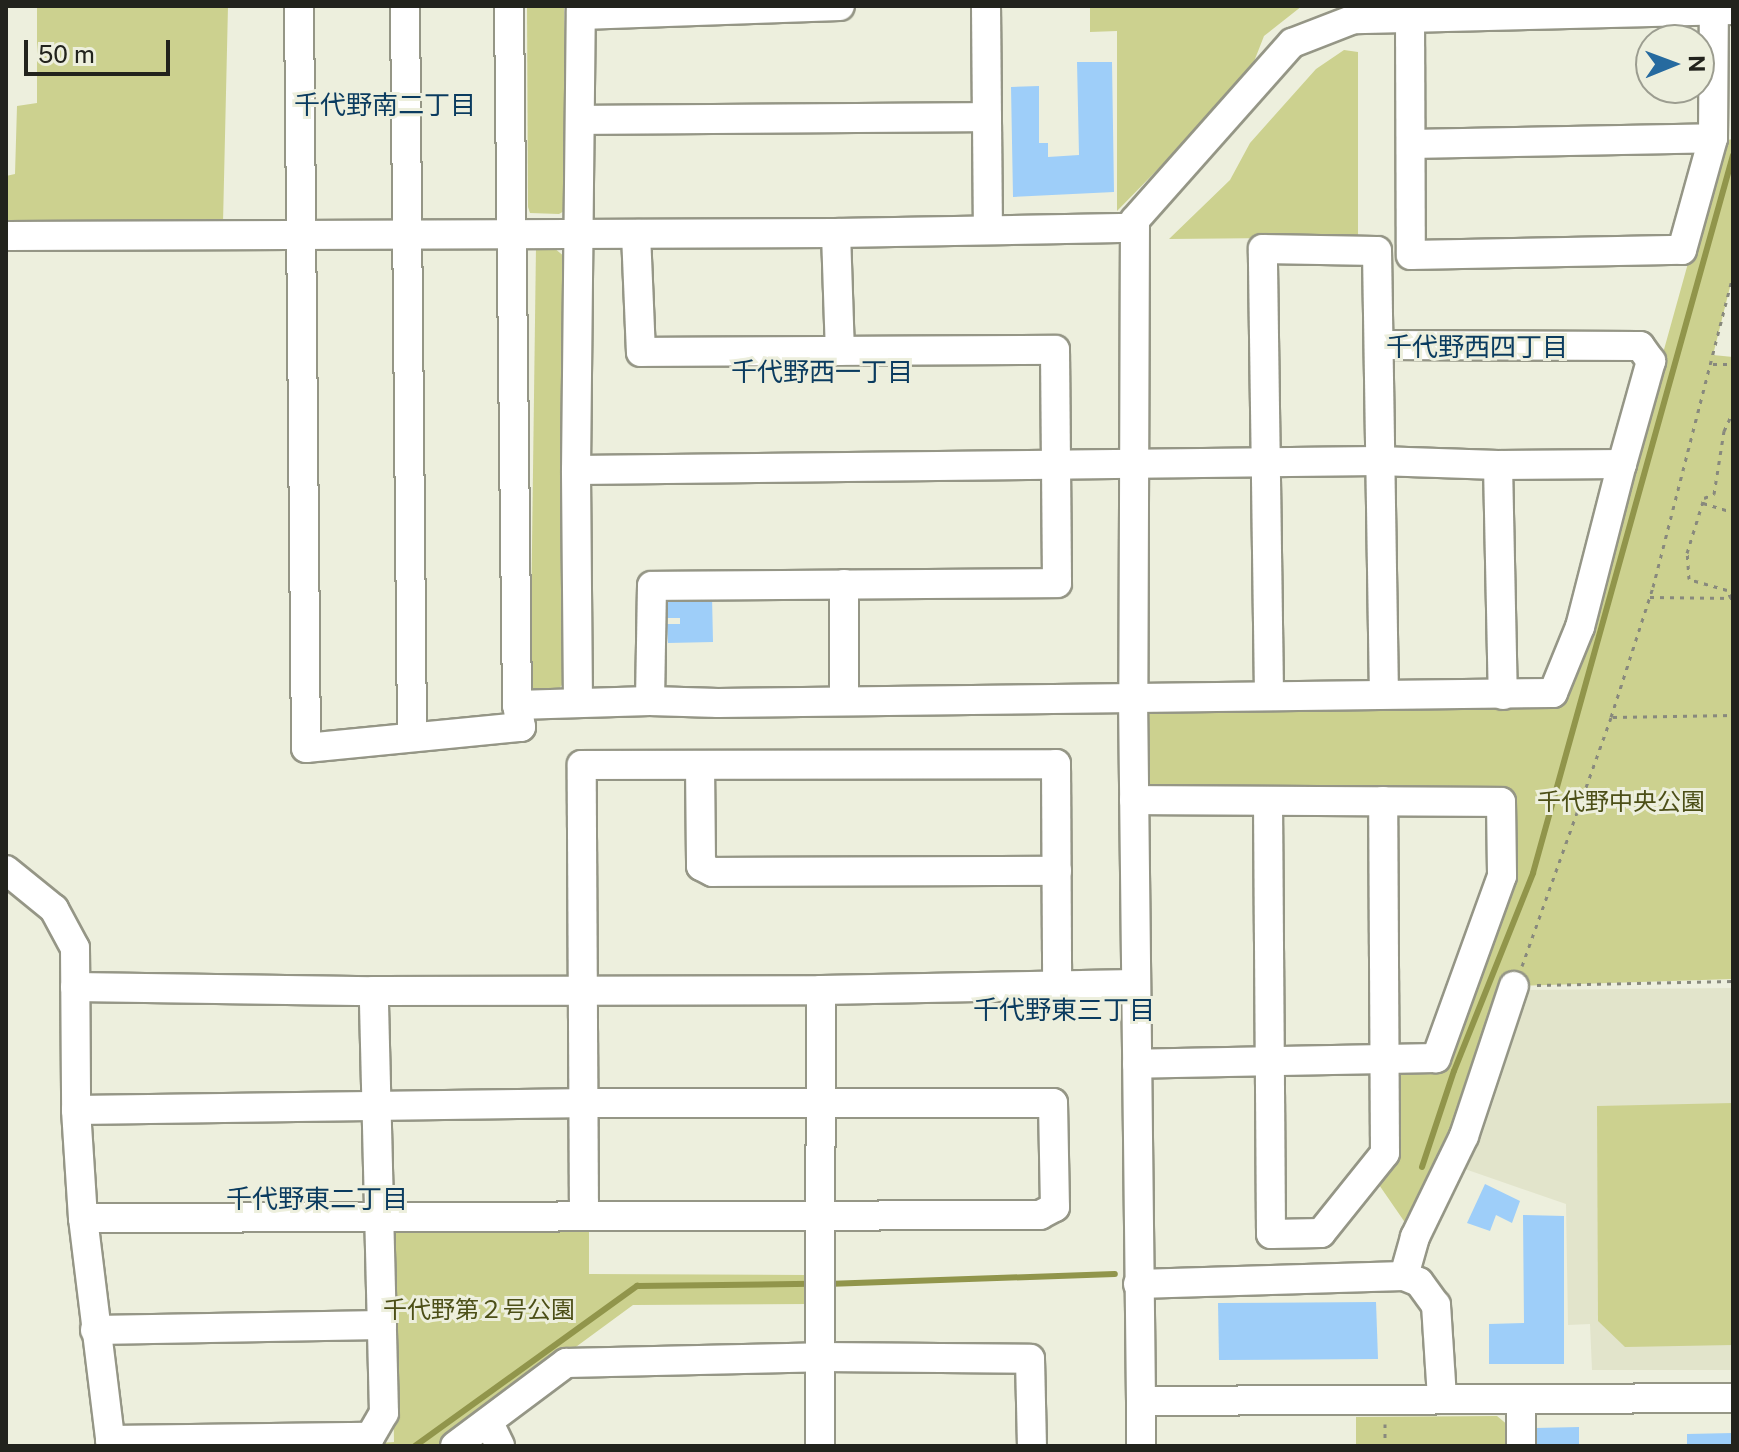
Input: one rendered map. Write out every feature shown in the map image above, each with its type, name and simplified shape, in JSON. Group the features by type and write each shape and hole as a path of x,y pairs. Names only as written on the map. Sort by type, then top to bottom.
{"street":[{"path":"299,6 306,748 521,727 517,705 514,233 509,6"},
{"path":"405,6 412,736"},
{"path":"578,703 576,470 581,10 840,6"},
{"path":"986,6 988,230"},
{"path":"1141,1446 1133,696 1135,220 1292,43 1354,19 1410,19 1562,9 1724,9 1713,138 1682,250 1411,255 1410,19"},
{"path":"582,120 987,117"},
{"path":"1411,144 1713,138"},
{"path":"6,236 836,233 1134,228"},
{"path":"836,233 840,351"},
{"path":"636,234 641,352 1055,350 1057,583 652,586 650,701"},
{"path":"1269,694 1263,249 1377,251 1381,345 1378,461 1384,693"},
{"path":"517,705 650,701 1553,693 1580,627 1651,361 1640,346 1381,345"},
{"path":"576,470 1265,461 1622,464"},
{"path":"1498,465 1503,695"},
{"path":"844,584 844,701"},
{"path":"584,1215 582,765 1056,764 1057,986"},
{"path":"700,765 701,866 713,872 1057,871"},
{"path":"1134,800 1501,802 1502,876 1436,1058 1137,1064"},
{"path":"1268,802 1271,1234 1321,1233 1385,1153 1383,801"},
{"path":"7,875 54,909 75,948 76,1110 83,1218 111,1443 326,1441 370,1437 384,1413 374,991"},
{"path":"75,987 374,991 821,990 1136,984"},
{"path":"1404,1276 1415,1237 1464,1136 1514,986"},
{"path":"820,1446 824,1102 821,990"},
{"path":"76,1110 584,1103 1053,1103 1055,1207 1040,1215 83,1218"},
{"path":"1138,1284 1404,1276 1419,1282 1436,1305 1442,1399"},
{"path":"95,1330 382,1325"},
{"path":"455,1446 495,1434 566,1363 821,1357 1030,1359 1032,1446"},
{"path":"1141,1401 1733,1398"},
{"path":"1521,1399 1521,1446"}],"path":[{"path":"1733,275 1650,597 1611,717 1514,986 1733,981"},
{"path":"1711,364 1733,364"},
{"path":"1732,598 1727,590 1689,579 1687,553 1704,498 1714,494 1724,431 1733,412"},
{"path":"1703,503 1733,512"},
{"path":"1650,597 1732,598"},
{"path":"1611,717 1733,715"}],"shaded area":[{"path":"1733,988 1733,1370 1592,1370 1590,1324 1568,1325 1566,1204 1462,1168 1520,990"}],"green space":[{"path":"6,6 228,6 223,223 6,224 6,176 15,174 17,106 37,103 37,8"},
{"path":"527,6 564,6 566,210 559,214 530,213 528,207"},
{"path":"1090,6 1302,6 1264,36 1248,77 1117,211 1117,31 1090,32"},
{"path":"1344,50 1358,52 1358,237 1169,239 1230,180 1250,143 1316,69"},
{"name":"千代野中央公園","path":"1733,139 1733,275 1713,355 1733,357 1733,979 1514,986 1415,1237 1375,1179 1391,1067 1438,1068 1511,874 1510,791 1145,784 1146,706 1558,706 1586,630 1722,141"},
{"path":"536,246 554,248 565,257 565,681 555,694 530,697"},
{"path":"1733,1103 1733,1345 1625,1347 1598,1321 1597,1106"},
{"name":"千代野第２号公園","path":"589,1223 589,1274 807,1275 807,1304 633,1305 441,1446 333,1446 394,1442 391,1231 398,1224"},
{"path":"1497,1416 1509,1426 1509,1446 1356,1446 1356,1417"}],"building":[{"path":"1077,62 1112,62 1114,192 1013,197 1011,87 1039,86 1039,143 1048,143 1048,157 1079,155"},
{"path":"712,596 713,642 668,643 667,624 680,624 680,618 664,618 664,597"},
{"path":"1485,1184 1520,1201 1512,1223 1496,1215 1490,1231 1467,1223"},
{"path":"1523,1215 1564,1216 1564,1364 1489,1364 1489,1324 1524,1323"},
{"path":"1376,1302 1378,1359 1219,1360 1218,1303"},
{"path":"1579,1427 1579,1446 1529,1446 1535,1428"},
{"path":"1733,1433 1733,1446 1687,1446 1687,1434"}],"waterway":[{"path":"1422,1167 1454,1071 1533,873 1733,155"},
{"path":"827,1284 1115,1274"},
{"path":"415,1446 637,1286 812,1284"}],"district":[{"name":"千代野南二丁目","path":"385,105"},
{"name":"千代野西四丁目","path":"1477,347"},
{"name":"千代野西一丁目","path":"822,372"},
{"name":"千代野東三丁目","path":"1064,1010"},
{"name":"千代野東二丁目","path":"317,1199"}]}
